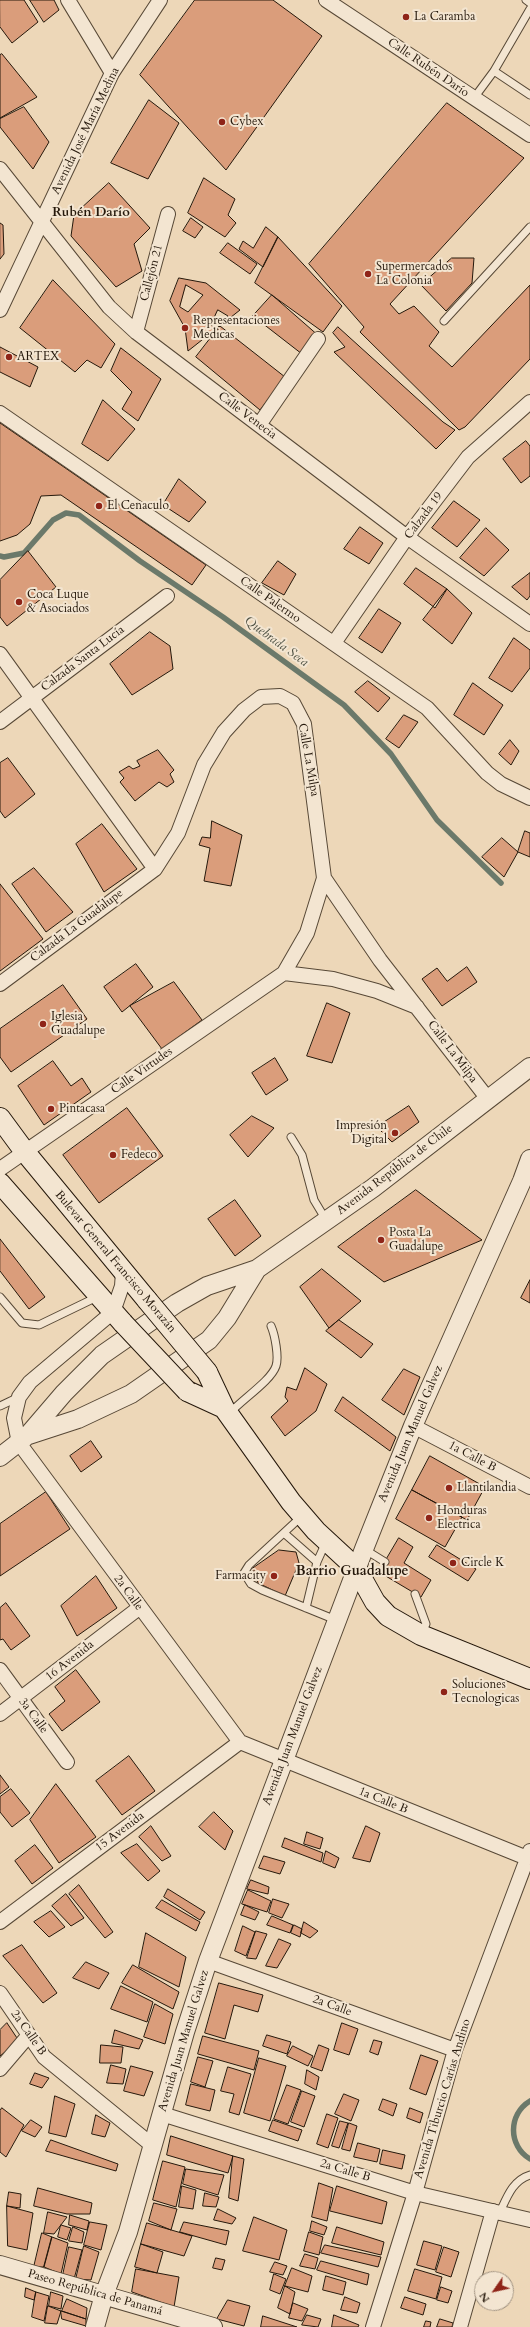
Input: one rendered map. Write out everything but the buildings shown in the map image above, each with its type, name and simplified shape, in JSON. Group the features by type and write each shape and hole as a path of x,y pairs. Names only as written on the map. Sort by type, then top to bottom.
{"main road":[{"name":"Bulevar General Francisco Morazán","path":"0,1118 25,1152 207,1372 226,1411 303,1516 356,1568 375,1602 388,1616 421,1635 530,1679"},
{"name":"Bulevar General Francisco Morazán","path":"0,1183 98,1297 187,1391 226,1411"}],"street":[{"path":"68,0 112,73"},
{"name":"Avenida José María Medina","path":"0,310 112,73 160,0"},
{"name":"Calle Rubén Darío","path":"326,0 530,135"},
{"name":"Calle Venecia","path":"0,170 41,224 108,307 136,332 408,537 530,624"},
{"name":"Callejón 21","path":"136,332 168,214"},
{"path":"259,425 318,339"},
{"name":"Calzada 19","path":"334,643 408,537 468,457 530,402"},
{"name":"Calle Palermo","path":"0,413 427,708 487,773 501,784 530,798"},
{"name":"Calzada Santa Lucía","path":"0,722 167,596"},
{"path":"0,654 155,869"},
{"name":"Calle La Milpa","path":"155,869 178,833 204,765 224,732 244,710 261,697 280,696 293,702 304,724 324,878 380,960 419,1008 488,1099"},
{"name":"Calzada La Guadalupe","path":"0,984 155,869"},
{"name":"Calle Virtudes","path":"0,1169 250,994 284,973 307,933 324,878"},
{"path":"284,973 333,979 377,991 419,1008"},
{"name":"Avenida República de Chile","path":"0,1457 23,1439 64,1393 102,1355 177,1303 207,1286 256,1269 372,1188 530,1067"},
{"name":"Avenida Juan Manuel Galvez","path":"95,2327 104,2295 128,2232 208,1961 356,1568 413,1426 526,1183 530,1159"},
{"name":"Avenida República de Chile","path":"23,1439 78,1419 131,1394 209,1340 227,1318 256,1269"},
{"path":"23,1439 14,1418 19,1397 30,1382 118,1318 123,1272"},
{"name":"1a Calle B","path":"413,1426 530,1487"},
{"name":"2a Calle","path":"23,1439 139,1608 240,1742"},
{"name":"16 Avenida","path":"0,1714 139,1608"},
{"name":"3a Calle","path":"0,1670 66,1762"},
{"name":"1a Calle B","path":"240,1742 284,1762 528,1863"},
{"name":"15 Avenida","path":"0,1922 240,1742"},
{"name":"Avenida Tiburcio Carías Andino","path":"373,2327 415,2192 455,2050 528,1863"},
{"name":"2a Calle","path":"208,1961 455,2050"},
{"name":"2a Calle B","path":"0,1993 44,2057 153,2146"},
{"path":"0,2069 29,2035"},
{"name":"2a Calle B","path":"162,2114 415,2192 530,2220"},
{"path":"460,2327 497,2211"},
{"name":"Paseo República de Panamá","path":"0,2265 213,2327"}],"lane":[{"path":"526,0 530,2"},
{"path":"474,98 494,71 530,9"},
{"path":"494,71 529,93"},
{"path":"444,321 530,227"},
{"path":"291,1137 302,1155 314,1200 326,1220"},
{"path":"0,1297 22,1323 39,1325 98,1297"},
{"path":"226,1411 265,1381 276,1366 275,1337 271,1326"},
{"path":"0,1406 19,1397"},
{"path":"303,1516 249,1565 244,1573 250,1584 337,1620"},
{"path":"284,1533 317,1562"},
{"path":"306,1608 317,1562 327,1540"},
{"path":"364,1549 384,1562"},
{"path":"415,1594 426,1624 421,1635"},
{"path":"497,2211 514,2185 522,2178 530,2176"}],"waterway":[{"name":"Quebrada Seca","path":"0,556 4,557 24,553 53,520 66,513 79,515 140,561 223,617 344,705 391,754 437,820 501,883"},
{"path":"530,2101 518,2114 514,2130 518,2146 530,2159"}],"place":[{"name":"La Caramba","path":"406,17"},
{"name":"Cybex","path":"222,122"},
{"name":"Supermercados La Colonia","path":"368,274"},
{"name":"Representaciones Medicas","path":"185,328"},
{"name":"ARTEX","path":"9,357"},
{"name":"El Cenaculo","path":"99,506"},
{"name":"Coca Luque & Asociados","path":"19,602"},
{"name":"Iglesia Guadalupe","path":"43,1024"},
{"name":"Pintacasa","path":"51,1109"},
{"name":"Impresión Digital","path":"395,1133"},
{"name":"Fedeco","path":"113,1155"},
{"name":"Posta La Guadalupe","path":"381,1240"},
{"name":"Llantilandia","path":"449,1488"},
{"name":"Honduras Electrica","path":"429,1518"},
{"name":"Circle K","path":"453,1563"},
{"name":"Farmacity","path":"274,1576"},
{"name":"Soluciones Tecnologicas","path":"444,1692"}],"district":[{"name":"Rubén Darío","path":"91,213"},
{"name":"Barrio Guadalupe","path":"352,1572"}]}
